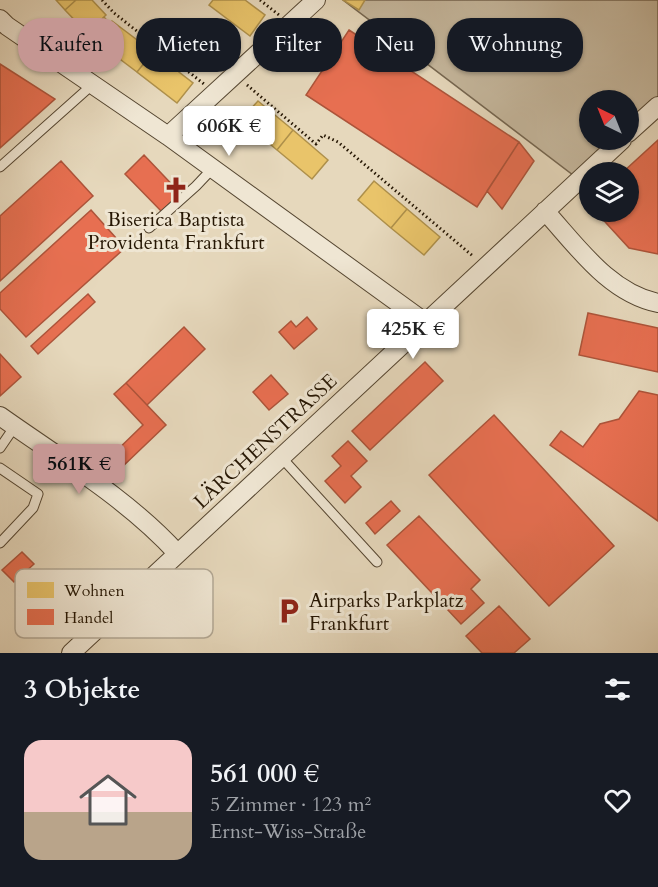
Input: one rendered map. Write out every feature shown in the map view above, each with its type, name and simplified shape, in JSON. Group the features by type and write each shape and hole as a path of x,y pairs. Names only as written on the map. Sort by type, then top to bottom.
{"street":[{"path":"296,18 316,0"},
{"path":"2,23 168,136 426,323"},
{"path":"168,136 253,57"},
{"path":"639,123 658,106"},
{"name":"LÄRCHENSTRASSE","path":"160,569 611,150"},
{"path":"545,211 608,279 626,291 658,303"},
{"path":"7,421 134,512 157,531 177,553"},
{"name":"LÄRCHENSTRASSE","path":"71,653 87,638"}],"lane":[{"path":"0,167 92,85"},
{"path":"149,228 213,168"},
{"path":"0,448 7,421"},
{"path":"281,457 377,562"},
{"path":"0,468 38,494 33,508 0,543"}],"path":[{"path":"102,0 114,13 215,93"},
{"path":"260,0 283,18"},
{"path":"234,74 316,144 323,135 338,142 486,267"}],"shaded area":[{"path":"343,0 658,0 658,97 639,115 639,90 579,90 579,150 601,150 587,162 579,162 579,170 573,175 435,70 435,18 367,18"}],"building: Wohnen":[{"path":"56,0 76,0 65,10"},
{"path":"76,0 92,0 106,15 103,18 73,18 65,10"},
{"path":"213,0 245,0 265,15 263,18 253,18 253,32 250,36 241,29 241,18 226,18 209,5"},
{"path":"343,0 365,0 359,10"},
{"path":"124,30 136,39 136,71 124,62"},
{"path":"137,72 179,72 193,83 177,103"},
{"path":"258,101 293,130 277,150 241,120"},
{"path":"293,130 328,160 312,179 277,150"},
{"path":"374,181 407,209 391,228 358,200"},
{"path":"407,209 440,237 424,255 391,228"}],"building: Handel":[{"path":"349,30 354,33 354,72 413,72 519,142 477,207 306,95 321,72 342,72 342,41"},
{"path":"0,64 55,99 0,148"},
{"path":"658,140 658,254 629,248 605,222 639,222 639,162 634,162"},
{"path":"519,142 534,161 502,209 487,191"},
{"path":"144,155 181,194 162,212 125,174"},
{"path":"61,161 93,196 0,281 0,216"},
{"path":"91,210 125,248 26,337 0,309 0,293"},
{"path":"88,294 95,302 38,354 31,346"},
{"path":"588,313 658,328 658,372 579,355"},
{"path":"307,317 317,329 294,349 279,332 291,321 296,327"},
{"path":"184,327 205,349 147,405 126,383"},
{"path":"0,354 21,377 0,396"},
{"path":"425,362 443,381 370,450 352,431"},
{"path":"271,375 288,394 269,410 253,392"},
{"path":"126,383 166,425 120,469 109,458 143,425 114,394"},
{"path":"639,391 658,395 658,521 550,445 561,431 583,447 600,424 619,419"},
{"path":"494,415 614,546 549,606 429,475"},
{"path":"348,441 367,461 351,476 361,487 345,503 325,481 341,466 332,456"},
{"path":"391,501 400,511 375,534 366,523"},
{"path":"419,516 480,580 471,589 484,603 461,624 387,545"},
{"path":"22,552 34,564 28,569 15,569 14,582 2,570"},
{"path":"499,606 530,639 514,653 482,653 466,636"}],"place":[{"name":"Biserica Baptista Providenta Frankfurt","path":"176,190"},
{"name":"Airparks Parkplatz Frankfurt","path":"289,611"}]}
